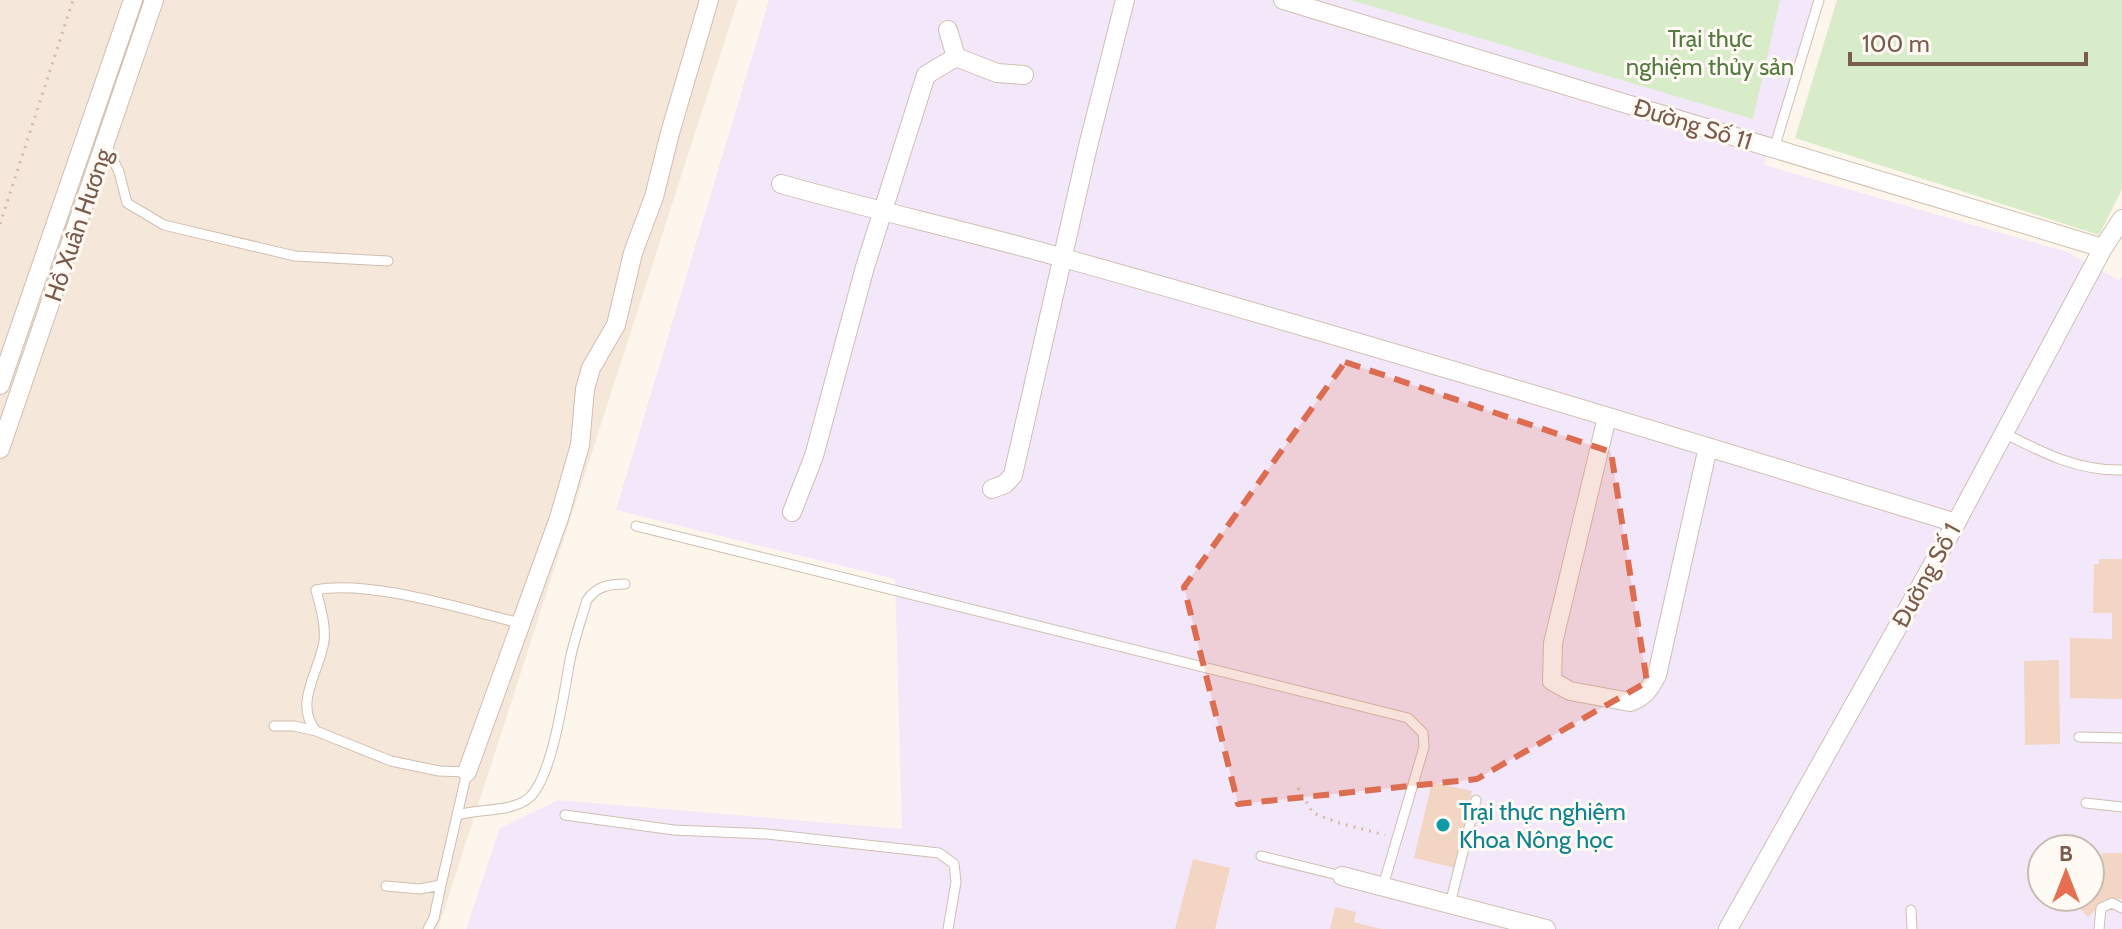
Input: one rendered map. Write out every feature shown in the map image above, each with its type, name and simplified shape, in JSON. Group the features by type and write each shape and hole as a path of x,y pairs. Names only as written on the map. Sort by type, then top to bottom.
{"street":[{"name":"Hồ Xuân Hương","path":"0,385 133,0"},
{"name":"Hồ Xuân Hương","path":"0,449 154,0"},
{"path":"467,772 559,518 580,445 585,389 591,368 616,325 633,253 654,197 709,0"},
{"path":"992,489 1005,484 1013,475 1088,146 1125,0"},
{"name":"Đường Số 11","path":"1283,0 2103,248"},
{"path":"948,30 956,57"},
{"path":"956,57 997,73 1024,75"},
{"path":"792,512 814,456 882,213 926,75 956,57"},
{"path":"86,139 106,145"},
{"path":"781,184 882,213 1064,258 1956,523"},
{"name":"Đường Số 1","path":"1728,929 1956,523 2103,248 2122,219"},
{"path":"1607,417 1553,643 1552,681 1570,691 1630,702 1648,691 1657,675 1708,447"},
{"path":"1342,876 1450,904 1500,923 1546,929"}],"lane":[{"path":"1774,149 1819,0"},
{"path":"106,145 119,172 127,203 164,225 295,256 388,261"},
{"path":"2004,433 2058,461 2099,471 2122,470"},
{"path":"636,526 1408,718 1420,727 1425,739 1383,886"},
{"path":"458,815 473,810 509,807 529,798 538,787 555,738 570,658 587,600 602,587 625,584"},
{"path":"316,731 309,723 306,712 311,680 324,640 316,590 337,586 382,592 520,623"},
{"path":"274,726 316,731 391,761 439,771 467,772 434,918 428,929"},
{"path":"2079,737 2122,738"},
{"path":"1450,904 1476,800"},
{"path":"2086,803 2122,807"},
{"path":"565,815 674,830 767,834 939,853 954,864 956,882 948,929"},
{"path":"1261,856 1342,876"},
{"path":"386,886 420,889 441,885"},
{"path":"2099,929 2101,908 2112,903 2122,908"},
{"path":"1911,910 1912,929"}],"path":[{"path":"0,224 73,0"},
{"path":"1298,788 1313,813 1396,839"}],"highlighted area":[{"path":"1345,362 1611,452 1647,682 1477,779 1238,804 1184,587"}],"shaded area":[{"path":"0,0 738,0 438,929 0,929"},
{"path":"769,0 1815,0 1764,165 2067,252 2119,280 2122,277 2122,929 466,929 500,828 558,800 902,829 895,579 616,510"}],"green space":[{"name":"Trại thực nghiệm thủy sản","path":"1351,0 1780,0 1753,119"},
{"path":"1837,0 2122,0 2122,189 2099,235 1795,138"}],"building":[{"path":"2099,559 2122,559 2122,699 2070,698 2070,638 2112,639 2112,613 2093,613 2094,564 2099,564"},
{"path":"2059,660 2060,744 2025,745 2024,661"},
{"name":"Trại thực nghiệm Khoa Nông học","path":"1432,782 1472,791 1455,868 1414,858"},
{"path":"2106,853 2122,853 2122,899 2106,899"},
{"path":"1193,859 1230,868 1215,929 1175,929"},
{"path":"1335,907 1356,912 1354,922 1381,929 1330,929"}],"place":[{"name":"Trại thực nghiệm Khoa Nông học","path":"1443,825"}]}
